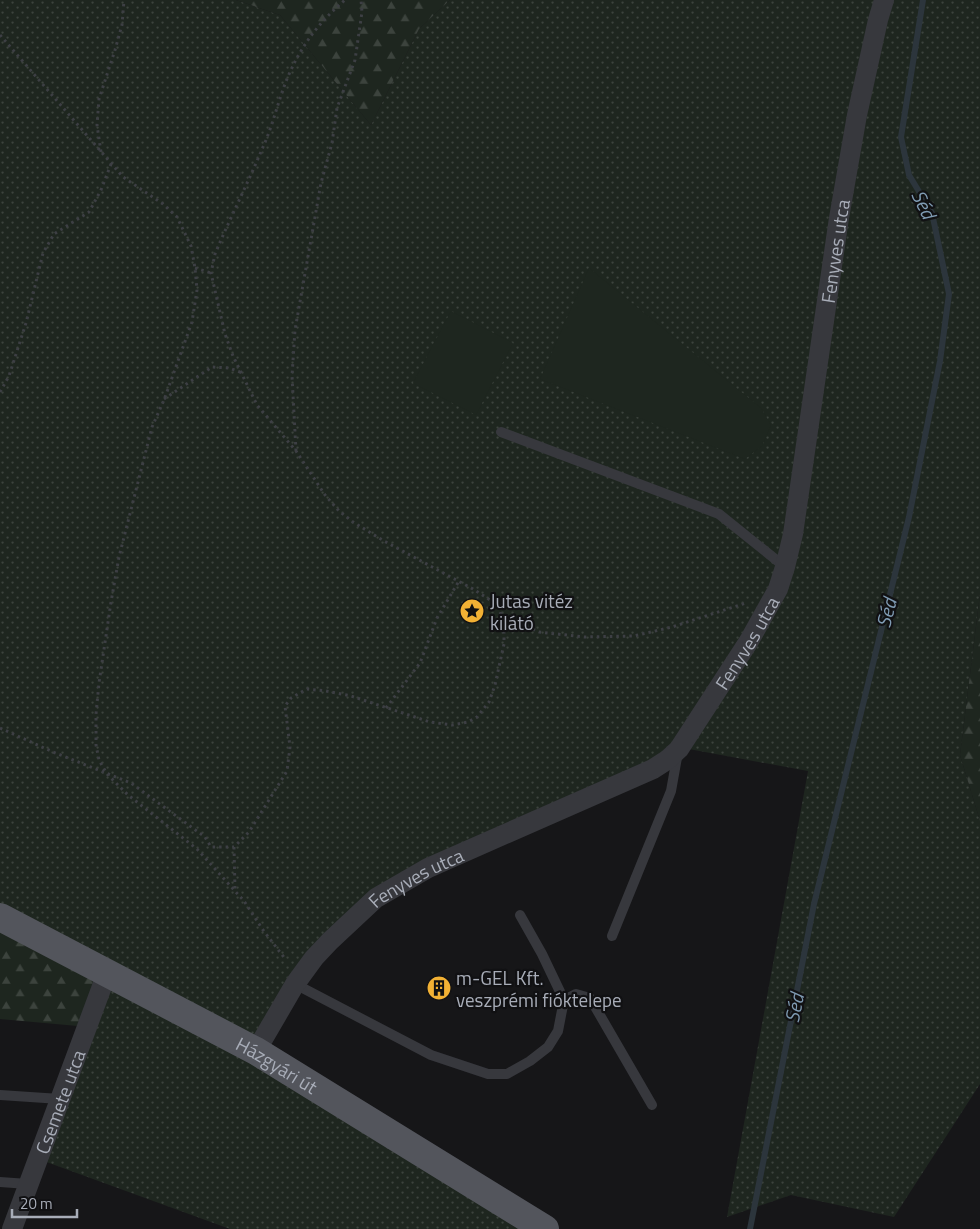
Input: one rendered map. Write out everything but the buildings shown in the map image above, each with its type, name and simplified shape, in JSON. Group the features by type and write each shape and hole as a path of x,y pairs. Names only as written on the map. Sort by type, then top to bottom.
{"main road":[{"name":"Házgyári út","path":"0,917 256,1051 544,1229"}],"street":[{"name":"Fenyves utca","path":"256,1051 297,980 330,940 376,898 428,868 653,769 667,760 679,749 749,641 778,589 793,534 839,218 854,134 884,0"},
{"name":"Csemete utca","path":"12,1229 108,973"}],"lane":[{"path":"501,432 719,514 785,567"},
{"path":"612,936 671,791 679,749"},
{"path":"297,980 431,1055 488,1074 507,1074 530,1061 548,1047 558,1031 564,1000 542,954 520,915"},
{"path":"564,1000 576,994 590,998 652,1105"},
{"path":"0,1095 60,1099"},
{"path":"0,1182 28,1184"}],"path":[{"path":"101,152 97,125 99,99 122,25 124,0"},
{"path":"0,728 53,752 131,783 205,837 211,847 234,847 249,832 287,771 290,747 285,706 291,698 307,689 326,690 351,696 430,722 452,725 468,722 477,717 488,702 495,686 504,644 503,616 499,608 490,600 459,581 384,541 340,511 325,495 296,451 257,405 240,372 225,334 210,273 215,254 264,144 294,62 326,16 345,0"},
{"path":"296,451 292,376 297,321 321,183 332,144 337,108 355,60 362,12 361,0"},
{"path":"0,35 123,177 156,198 177,217 191,246 195,268 197,290 192,322 164,400 152,427 119,557 96,714 96,745 99,760 108,774 128,795 197,848 235,891 297,980"},
{"path":"0,392 9,376 26,323 43,253 54,234 89,212 102,190 111,164"},
{"path":"195,268 210,273"},
{"path":"164,400 212,367 229,368 240,372"},
{"path":"386,708 420,663 437,618 459,581"},
{"path":"503,616 539,632 584,637 634,636 672,628 737,607 778,589"},
{"path":"234,847 235,891"}],"green space":[{"path":"0,0 236,0 280,15 371,125 419,29 450,0 980,0 980,594 960,755 980,821 980,1084 894,1217 791,1195 727,1217 808,771 678,747 374,898 252,1051 543,1229 230,1229 41,1160 89,1027 0,920"},
{"path":"236,0 450,0 419,29 371,125 280,15"},
{"path":"589,268 761,408 771,425 762,446 745,459 540,379"},
{"path":"451,311 513,343 476,415 413,383"},
{"path":"980,594 980,821 960,755"},
{"path":"0,920 108,975 89,1027 0,1019"}],"waterway":[{"name":"Séd","path":"750,1229 814,904 909,517 940,361 949,294 932,213 909,175 901,137 923,0"}],"place":[{"name":"Jutas vitéz kilátó","path":"472,611"},
{"name":"m-GEL Kft. veszprémi fióktelepe","path":"439,988"}]}
